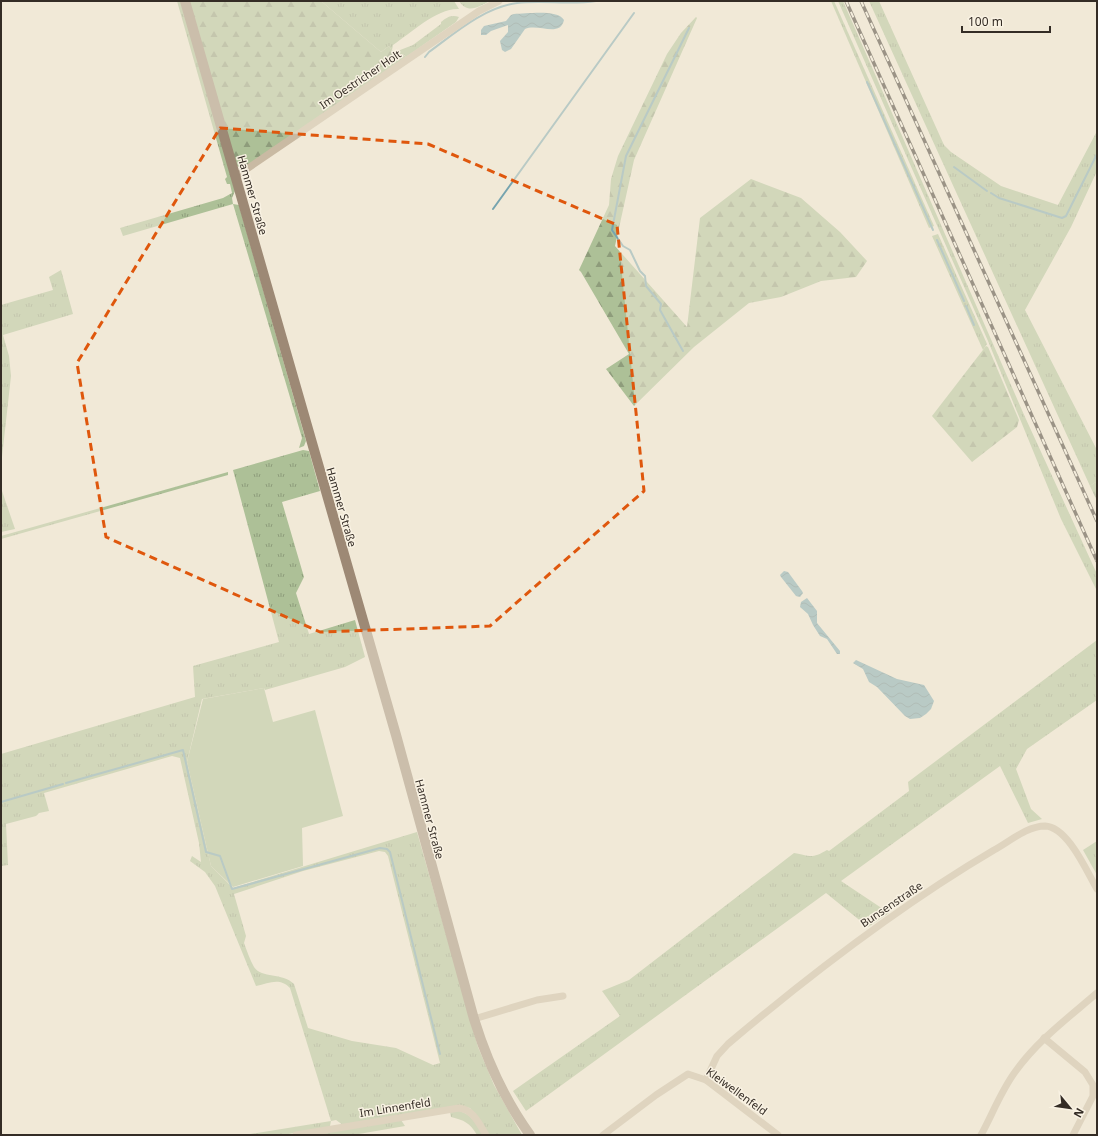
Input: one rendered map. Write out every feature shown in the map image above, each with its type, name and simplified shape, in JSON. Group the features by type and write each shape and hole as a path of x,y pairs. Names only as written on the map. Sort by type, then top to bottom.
{"main road":[{"name":"Hammer Straße","path":"185,1 388,708 482,1047 495,1077 509,1103 530,1135"}],"street":[{"name":"Im Oestricher Holt","path":"235,177 479,11 500,1"},
{"name":"Bunsenstraße","path":"706,1080 717,1056 728,1044 841,952 962,869 1028,830 1046,826 1058,830 1069,840 1097,889"},
{"path":"982,1135 1014,1073 1044,1038 1097,993"},
{"path":"474,1019 537,1000 563,996"},
{"path":"1044,1038 1085,1072 1093,1085 1093,1096 1073,1135"},
{"name":"Kleiwellenfeld","path":"603,1135 624,1118 680,1078 688,1074 706,1080 778,1135"},
{"name":"Im Linnenfeld","path":"296,1135 460,1108 473,1114 486,1135"}],"highlighted area":[{"path":"220,128 428,144 617,225 644,491 490,626 320,632 106,537 77,363"}],"green space":[{"path":"177,1 182,1 235,191 232,198 233,204 123,236 120,228 223,198 232,193 230,184 227,184 225,179 227,177"},
{"path":"189,1 321,1 381,52 389,46 393,53 400,52 406,57 242,169 235,165"},
{"path":"321,1 454,1 459,9 442,13 424,22 393,45 392,50 395,52 413,45 447,18 451,16 459,17 456,22 406,57 403,54 393,53 389,46 381,52"},
{"path":"459,1 490,1 478,7 466,8"},
{"path":"831,1 834,1 934,226 929,228"},
{"path":"838,1 843,1 1025,417 1097,574 1097,591 1061,519 988,341"},
{"path":"869,1 879,1 944,145 951,152 1001,186 1058,205 1097,131 1097,171 1071,227 1025,310 1097,450 1097,481 1090,486"},
{"path":"696,17 697,18 634,160 615,246 687,327 700,218 751,179 801,198 840,232 867,261 856,277 821,281 781,297 749,303 694,347 634,406 606,369 629,354 579,270 609,205 611,179 618,156 667,54 681,33"},
{"path":"233,204 239,205 306,441 304,446 299,448 302,438"},
{"path":"938,234 987,344 983,350 932,236"},
{"path":"61,270 73,314 3,335 9,356 11,376 1,466 1,305 53,290 49,277"},
{"path":"986,346 988,347 1019,420 1017,427 972,462 932,416"},
{"path":"303,450 309,451 320,491 282,502 304,577 296,593 309,634 355,620 365,657 345,667 265,690 264,688 202,699 187,762 211,866 233,888 417,832 478,1047 494,1085 522,1135 489,1135 470,1108 459,1106 343,1125 336,1120 331,1121 290,988 278,982 270,982 256,986 215,886 205,872 190,861 192,856 201,862 199,843 180,758 172,756 44,793 49,811 6,824 8,865 1,866 1,754 195,697 193,666 279,642 233,470","holes":["379,851 385,852 388,856 440,1063 433,1065 396,1048 352,1041 308,1028 294,984 284,978 258,971 254,967 244,943 246,936 234,894 303,871"]},
{"path":"228,472 228,475 1,539 1,536"},
{"path":"1097,481 1097,501 1090,486"},
{"path":"1,488 15,529 1,532"},
{"path":"1097,640 1097,700 1027,749 1016,769 1031,809 1042,819 1028,823 1000,766 841,881 889,913 868,927 826,893 526,1111 513,1091 620,1016 602,991 629,980 794,853 814,856 827,850 829,851 909,791 908,782"},
{"path":"264,688 273,722 315,710 343,816 302,828 303,866 233,887 211,866 187,762 203,699"},
{"path":"1097,841 1097,875 1083,850"},
{"path":"459,1111 467,1114 476,1123 483,1135 477,1135 466,1123 460,1119 451,1117 450,1112"},
{"path":"401,1120 405,1126 353,1135 309,1135"},
{"path":"331,1121 330,1126 327,1128 282,1135 244,1135"}],"water":[{"path":"549,13 555,14 564,20 562,25 558,28 525,29 511,49 505,52 502,50 500,41 508,32 508,25 491,31 486,35 481,35 481,30 484,26 506,21 511,15"},
{"path":"784,571 788,572 802,591 803,593 800,597 796,596 781,577 780,575"},
{"path":"807,598 817,611 817,623 840,651 840,654 837,654 827,639 820,636 808,614 800,607 801,602"},
{"path":"856,660 897,679 924,685 934,701 931,709 920,718 910,719 905,716 877,687 869,682 863,669 853,663"}],"waterway":[{"path":"425,57 429,52 459,29 481,16 505,6 527,2 576,3 596,1"},
{"path":"493,209 634,13"},
{"path":"683,351 660,310 661,304 646,286 645,276 640,271 630,250 623,246 612,230 626,156 689,28"},
{"path":"867,82 933,230"},
{"path":"991,193 999,198 1062,218 1066,216 1097,154"},
{"path":"954,167 987,191"},
{"path":"937,240 964,301"},
{"path":"966,306 974,325"},
{"path":"66,783 183,750 206,852 220,856 232,889 380,848 387,849 390,852 440,1054"},
{"path":"1,802 63,784"}],"railway":[{"path":"846,1 1097,561"},
{"path":"861,1 1097,521"}]}
